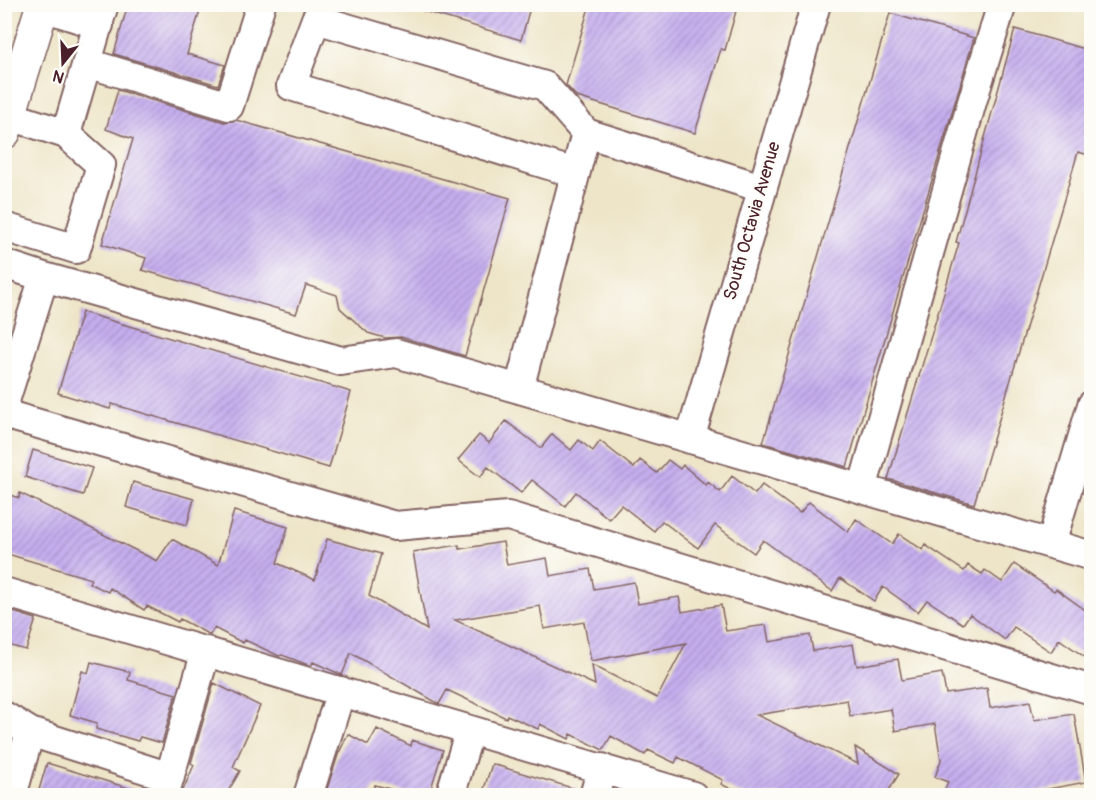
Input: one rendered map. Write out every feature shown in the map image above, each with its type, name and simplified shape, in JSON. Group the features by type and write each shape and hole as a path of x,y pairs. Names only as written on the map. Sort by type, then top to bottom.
{"main road":[{"path":"6,121 43,6"}],"street":[{"path":"87,63 229,106 261,4"},
{"name":"South Octavia Avenue","path":"690,439 816,4"},
{"path":"862,489 1002,4"},
{"path":"43,6 102,15 66,134"},
{"path":"575,173 291,86 316,19 545,86 586,133 762,188"},
{"path":"4,227 76,249 101,165 66,134 6,121"},
{"path":"519,389 586,133"},
{"path":"4,264 341,361 396,353 1092,556"},
{"path":"4,404 44,277"},
{"path":"1052,544 1092,405"},
{"path":"4,414 395,526 508,516 1092,690"},
{"path":"4,592 693,795"},
{"path":"4,716 30,732 167,786 206,651"},
{"path":"308,795 341,691"},
{"path":"450,795 470,730"},
{"path":"12,795 30,732"},
{"path":"594,795 602,768"}],"building":[{"path":"128,4 202,4 187,54 225,65 218,85 114,54"},
{"path":"421,4 531,4 521,40 420,10"},
{"path":"590,4 738,4 725,50 721,49 695,133 577,97 566,85"},
{"path":"890,13 974,38 847,467 763,443"},
{"path":"1015,29 1092,51 1092,156 1078,152 974,504 888,479 959,243 956,242"},
{"path":"118,90 224,122 236,120 510,198 465,356 401,337 385,338 368,333 340,308 337,295 306,285 296,314 142,270 146,258 102,244 133,139 106,129"},
{"path":"82,312 351,392 329,468 112,404 110,409 58,393"},
{"path":"506,421 541,448 552,434 571,450 579,440 593,451 600,441 634,468 640,460 657,473 668,460 680,469 683,465 706,485 708,482 720,492 732,476 755,494 762,485 800,513 809,502 848,532 856,519 892,544 899,534 923,550 925,545 964,571 968,565 982,574 985,570 1002,582 1014,564 1054,591 1056,589 1092,615 1092,662 1059,639 1051,652 1014,627 1005,640 970,614 963,624 927,600 918,612 883,587 874,601 840,578 832,591 763,540 754,553 715,525 698,548 662,521 654,531 621,505 609,519 576,492 565,506 532,480 521,493 488,467 480,477 458,460 479,435 489,443"},
{"path":"33,450 92,468 83,495 25,477"},
{"path":"133,482 194,499 187,525 126,507"},
{"path":"4,493 19,498 20,493 157,561 172,539 218,565 234,511 288,527 277,563 315,580 327,539 381,554 369,596 427,630 413,552 459,545 459,549 503,542 507,565 547,558 550,576 590,569 594,589 634,582 638,604 679,597 682,612 721,605 726,631 766,625 769,642 810,635 813,651 853,644 857,666 898,659 902,680 942,673 946,694 987,688 990,708 1030,701 1034,720 1074,714 1086,782 1016,795 942,795 948,782 935,777 941,760 935,724 895,731 891,709 850,716 847,700 757,715 858,764 855,747 899,774 886,795 743,795 721,784 723,780 678,757 675,763 648,750 645,755 611,736 603,750 571,734 569,739 540,724 538,729 507,715 506,718 447,690 439,704 351,653 342,675 313,662 311,666 282,655 279,656 245,640 243,643 214,628 210,635 180,619 178,622 147,606 144,610 110,588 108,592 89,583 91,579 4,553","holes":["540,606 544,629 584,622 591,661 686,643 657,698 592,665 595,685 455,620"]},
{"path":"4,609 36,619 26,650 4,644"},
{"path":"91,662 130,672 128,680 176,694 162,743 140,737 138,741 96,729 97,723 70,715 82,671 88,673"},
{"path":"214,683 260,706 233,767 240,771 226,795 181,795 194,765 191,763"},
{"path":"377,729 411,746 412,740 443,750 429,795 412,795 375,785 370,795 325,795 338,755 348,734 368,745"},
{"path":"47,763 138,791 137,795 59,795 39,790"},
{"path":"492,764 579,790 578,795 482,795"}]}
